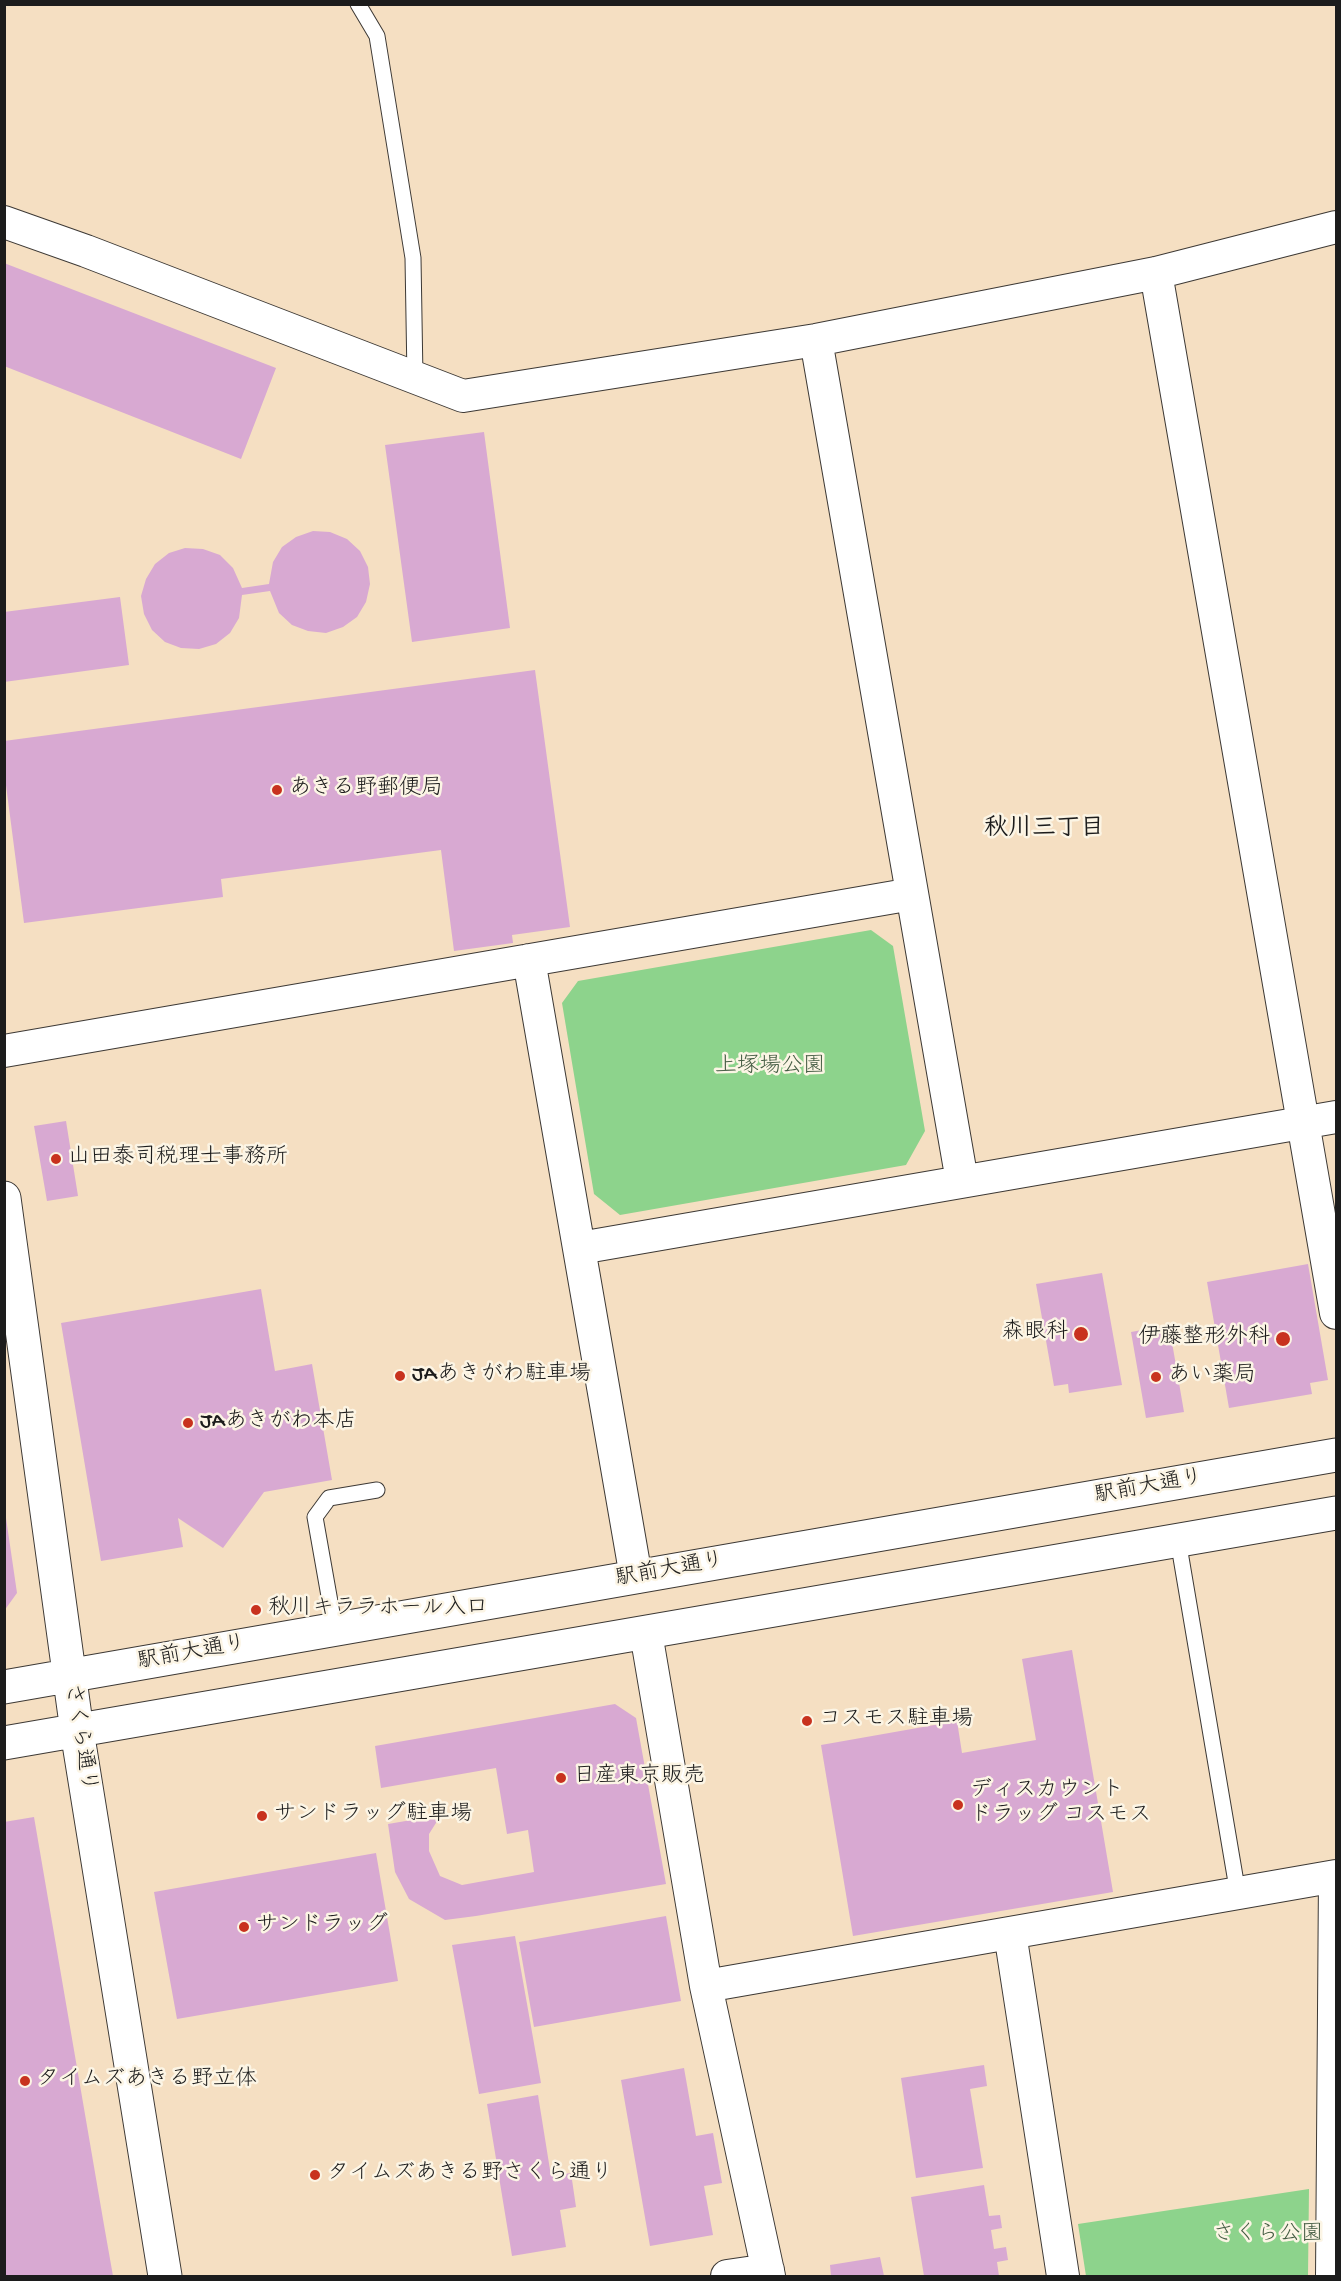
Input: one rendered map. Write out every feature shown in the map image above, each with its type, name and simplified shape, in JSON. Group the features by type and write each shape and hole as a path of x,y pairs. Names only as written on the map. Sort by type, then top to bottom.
{"street":[{"path":"4,222 86,251 463,396 816,340 1156,273 1336,227"},
{"path":"1156,273 1336,1313"},
{"path":"816,340 962,1181"},
{"path":"4,1051 912,894"},
{"path":"529,960 636,1577"},
{"path":"580,1248 1336,1116"},
{"name":"さくら通り","path":"4,1198 77,1731 165,2277"},
{"name":"駅前大通り","path":"4,1687 1336,1455"},
{"path":"4,1743 1336,1513"},
{"path":"646,1633 706,1986 768,2273 727,2277"},
{"path":"706,1986 1336,1877 1332,2277"},
{"path":"1010,1933 1064,2277"}],"lane":[{"path":"358,4 377,36 413,258 415,378"},
{"path":"335,1630 315,1517 329,1498 377,1490"},
{"path":"1178,1540 1238,1894"}],"green space":[{"name":"上塚場公園","path":"871,930 893,946 925,1131 906,1165 620,1215 594,1194 562,1003 578,981"},
{"name":"さくら公園","path":"1309,2189 1308,2276 1086,2276 1078,2224"}],"building":[{"path":"4,263 276,368 241,459 4,366"},
{"path":"484,432 510,628 412,642 385,445"},
{"path":"313,531 330,532 347,539 360,551 368,567 370,584 366,602 357,617 343,627 326,633 308,631 292,625 279,613 270,591 242,595 239,618 230,633 216,644 199,649 181,648 165,642 152,630 144,614 141,596 146,579 155,564 169,553 185,548 203,549 220,555 233,568 242,588 269,584 273,562 282,547 296,537"},
{"path":"120,597 129,665 4,682 4,612"},
{"path":"535,670 570,927 512,935 513,943 454,951 441,850 221,879 223,897 24,923 4,770 4,741"},
{"path":"66,1121 78,1196 47,1201 34,1126"},
{"path":"1308,1264 1328,1380 1310,1383 1312,1394 1229,1408 1207,1282"},
{"path":"1102,1273 1122,1385 1069,1393 1068,1384 1054,1386 1036,1284"},
{"path":"261,1289 275,1371 312,1364 332,1480 264,1492 223,1548 178,1518 183,1547 101,1561 61,1323"},
{"path":"1169,1325 1184,1412 1146,1418 1131,1332"},
{"path":"6,1518 17,1593 4,1611 4,1519"},
{"path":"1072,1650 1113,1892 853,1936 821,1745 957,1721 962,1753 1036,1740 1022,1659"},
{"path":"615,1704 636,1718 666,1884 445,1920 409,1899 395,1872 388,1824 441,1815 429,1834 429,1851 440,1876 462,1885 534,1872 528,1830 507,1834 496,1768 381,1788 375,1746"},
{"path":"34,1817 113,2276 4,2276 4,1822"},
{"path":"376,1853 398,1981 177,2019 154,1892"},
{"path":"666,1916 681,2001 534,2027 519,1942"},
{"path":"515,1936 541,2083 479,2094 452,1945"},
{"path":"984,2065 987,2086 970,2089 983,2168 916,2178 901,2078"},
{"path":"684,2068 696,2136 713,2133 722,2183 704,2186 713,2235 650,2246 621,2080"},
{"path":"538,2095 551,2176 571,2173 576,2207 560,2210 566,2247 512,2256 487,2104"},
{"path":"984,2185 989,2216 1000,2215 1002,2228 991,2230 994,2249 1006,2247 1008,2260 997,2262 999,2276 924,2276 911,2197"},
{"path":"880,2257 884,2276 831,2276 830,2265"}],"place":[{"name":"あきる野郵便局","path":"277,790"},
{"name":"山田泰司税理士事務所","path":"56,1159"},
{"name":"森眼科","path":"1081,1334"},
{"name":"伊藤整形外科","path":"1283,1339"},
{"name":"JAあきがわ駐車場","path":"400,1376"},
{"name":"あい薬局","path":"1156,1377"},
{"name":"JAあきがわ本店","path":"188,1423"},
{"name":"秋川キララホール入口","path":"256,1610"},
{"name":"コスモス駐車場","path":"807,1721"},
{"name":"日産東京販売","path":"561,1778"},
{"name":"ディスカウント ドラッグ コスモス","path":"958,1805"},
{"name":"サンドラッグ駐車場","path":"262,1816"},
{"name":"サンドラッグ","path":"244,1927"},
{"name":"タイムズあきる野立体","path":"25,2081"},
{"name":"タイムズあきる野さくら通り","path":"315,2175"}],"district":[{"name":"秋川三丁目","path":"1044,830"}]}
